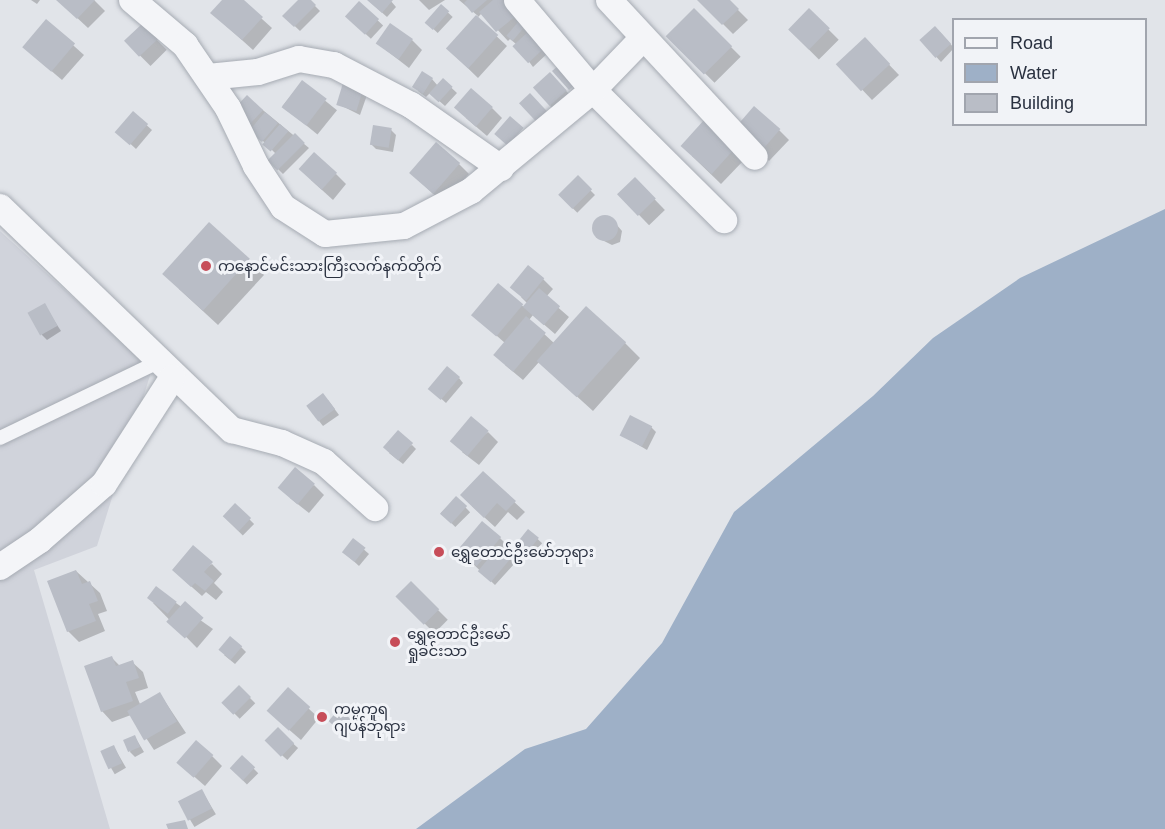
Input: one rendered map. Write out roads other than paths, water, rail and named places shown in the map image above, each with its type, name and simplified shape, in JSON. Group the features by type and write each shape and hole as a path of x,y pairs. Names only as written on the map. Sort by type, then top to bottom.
{"street":[{"path":"132,0 185,45 228,108 255,166 283,207 325,234 404,226 471,191 593,90 643,38"},
{"path":"517,0 593,90 724,220"},
{"path":"609,0 755,157"},
{"path":"208,77 258,72 299,59 334,65 411,105 501,168"},
{"path":"0,207 232,430 282,443 324,462 375,508"},
{"path":"0,567 40,540 104,484 166,369"}],"lane":[{"path":"0,438 166,369"}],"water":[{"path":"1165,209 1165,829 416,829 525,749 586,729 662,643 734,512 873,396 933,338 1020,278"}],"place":[{"name":"ကနောင်မင်းသားကြီးလက်နက်တိုက်","path":"206,266"},
{"name":"ရွှေတောင်ဦးမော်ဘုရား","path":"439,552"},
{"name":"ရွှေတောင်ဦးမော် ရှုခင်းသာ","path":"395,642"},
{"name":"ကမ္မကူရ ဂျပန်ဘုရား","path":"322,717"}]}
